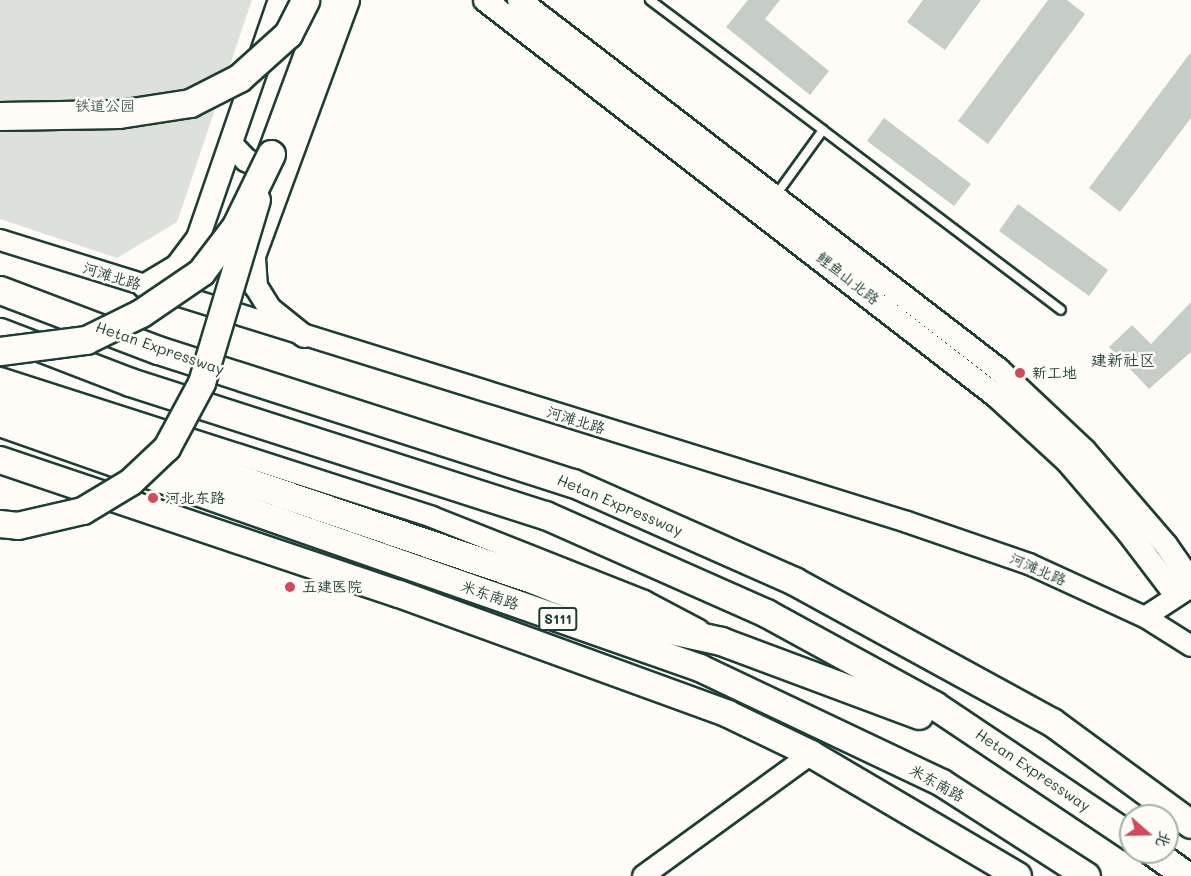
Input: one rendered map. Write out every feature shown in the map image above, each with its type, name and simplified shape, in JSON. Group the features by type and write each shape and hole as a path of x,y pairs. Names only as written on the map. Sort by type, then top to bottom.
{"highway":[{"path":"0,116 119,114 190,103 239,78 288,34 305,0"},
{"path":"0,351 86,340 141,313 201,272 236,226 279,160"},
{"name":"Hetan Expressway","path":"0,290 158,350 573,483 794,581 1052,723 1191,824"},
{"name":"Hetan Expressway","path":"0,332 130,382 545,514 766,613 934,705 1019,759 1119,829"},
{"path":"0,396 532,579 644,624 721,641 893,703 1019,759"},
{"path":"1170,864 1188,876"}],"main road":[{"path":"144,286 177,266 198,238 280,0"},
{"path":"0,524 18,526 83,511 131,482 166,448 202,383 279,160 328,0"},
{"path":"304,336 270,309 256,287 254,256 279,160 348,0"},
{"name":"鲤鱼山北路","path":"485,0 769,204"},
{"name":"鲤鱼山北路","path":"519,0 769,204 995,395 1068,462 1187,590"},
{"path":"231,144 246,160 261,167 279,160"},
{"name":"米东南路","path":"0,423 700,668 942,783 1087,876"},
{"name":"米东南路","path":"0,460 399,594 729,714 811,754 1018,876"}],"street":[{"name":"河滩北路","path":"0,240 907,522 1029,564 1145,617 1191,646"},
{"path":"0,378 432,517 644,601 721,641"},
{"path":"1145,617 1187,590"},
{"path":"643,876 811,754"}],"lane":[{"path":"650,0 1061,310"},
{"path":"769,204 823,130"}],"green space":[{"name":"铁道公园","path":"0,0 252,0 177,222 117,258 0,219"}],"building":[{"path":"748,0 780,0 765,19 829,71 810,95 726,27"},
{"path":"923,0 981,0 945,50 907,22"},
{"path":"1048,0 1067,0 1085,14 988,144 958,121"},
{"path":"1191,52 1191,118 1120,212 1089,188"},
{"path":"884,118 971,184 954,206 867,141"},
{"path":"1018,204 1108,270 1089,296 999,231"},
{"path":"1191,302 1191,352 1149,389 1109,347 1132,325 1151,344"}],"place":[{"name":"新工地","path":"1020,373"},
{"name":"河北东路","path":"153,498"},
{"name":"五建医院","path":"290,587"}],"district":[{"name":"建新社区","path":"1123,360"}]}
